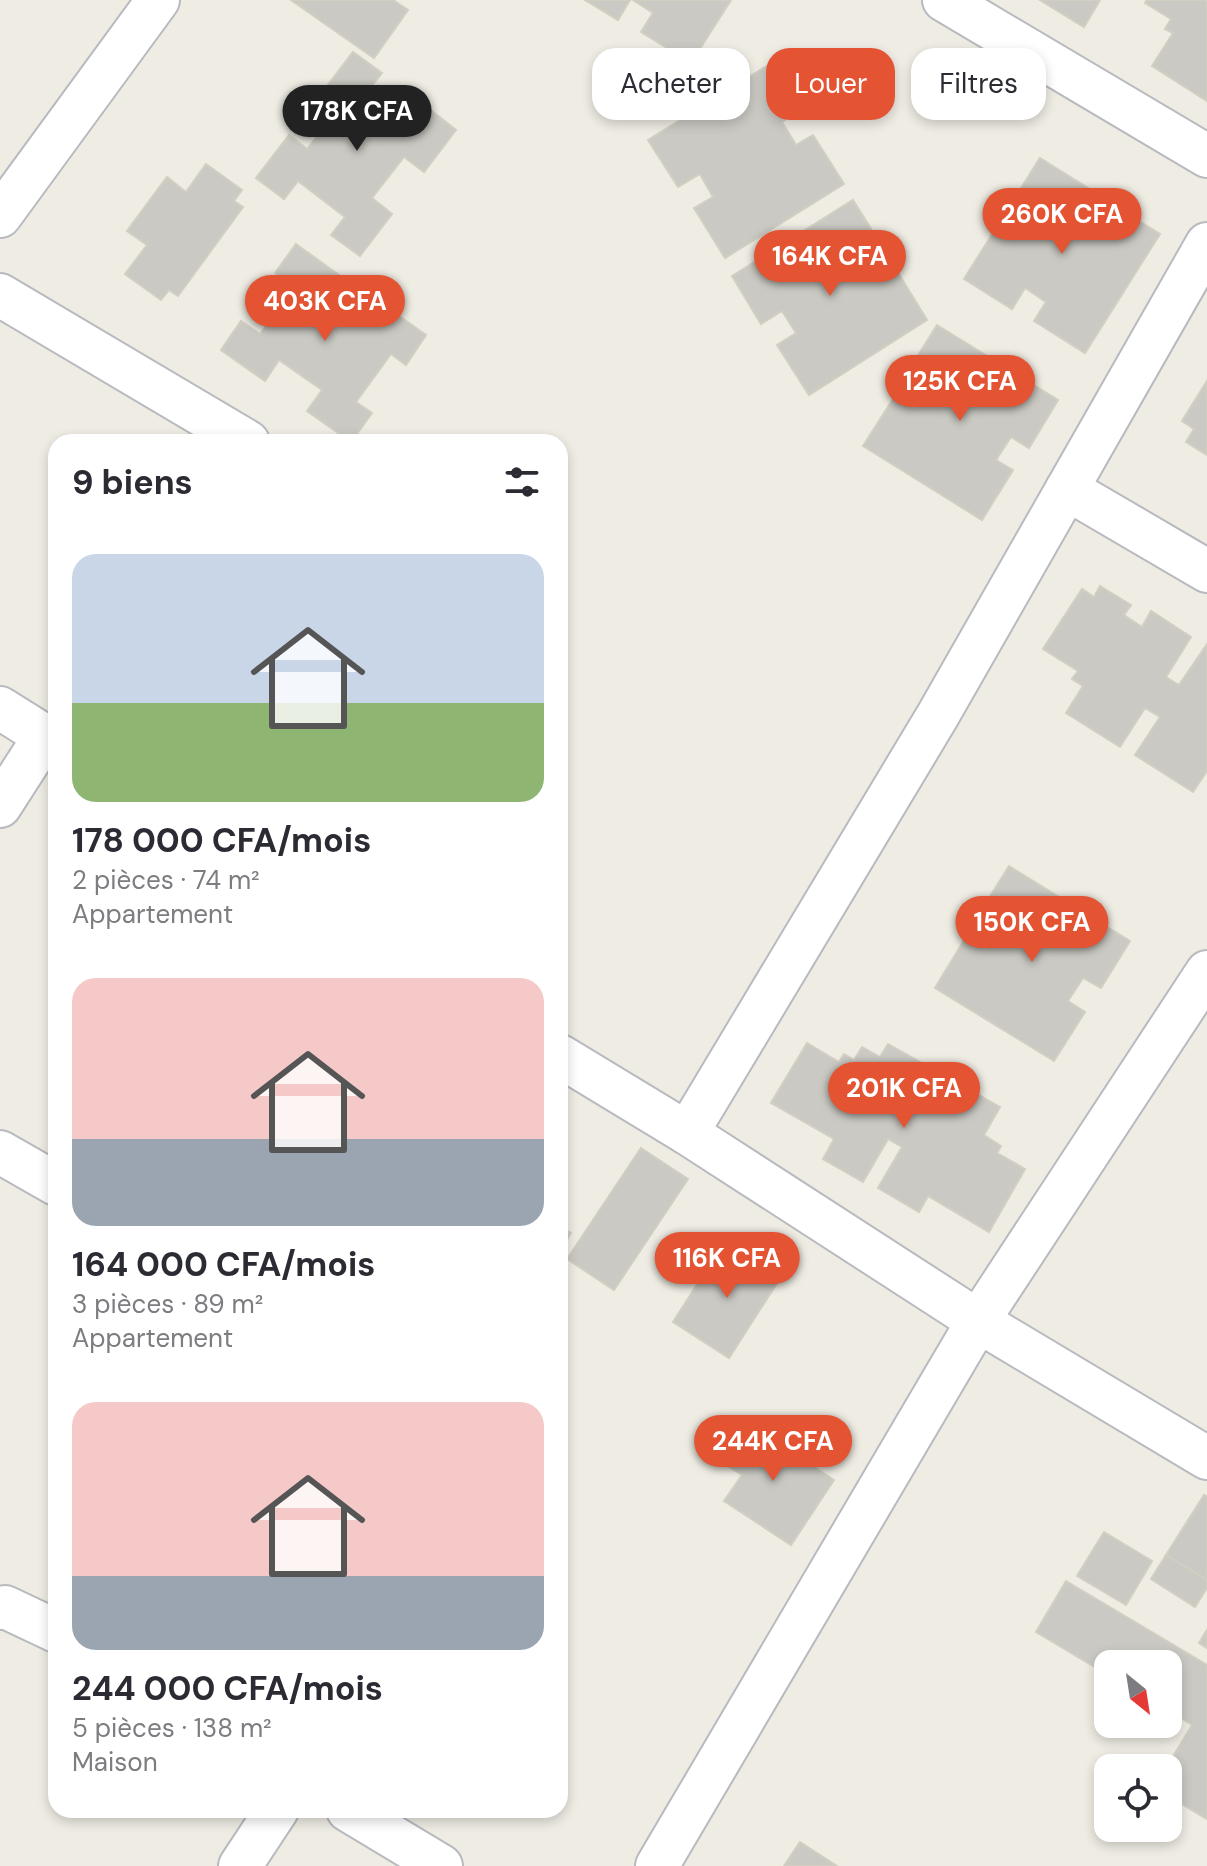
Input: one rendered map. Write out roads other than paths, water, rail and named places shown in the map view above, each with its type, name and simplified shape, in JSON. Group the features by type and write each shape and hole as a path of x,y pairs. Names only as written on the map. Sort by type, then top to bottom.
{"street":[{"path":"0,216 158,0"},
{"path":"944,0 1207,156"},
{"path":"687,1133 938,715 1207,244"},
{"path":"0,295 235,434"},
{"path":"1067,489 1207,571"},
{"path":"0,708 48,739"},
{"path":"0,806 48,743"},
{"path":"657,1866 978,1321 1207,972"},
{"path":"568,1061 687,1133 978,1321 1207,1458"},
{"path":"0,1152 48,1179"},
{"path":"0,1608 5,1607 48,1627"},
{"path":"240,1866 272,1818"},
{"path":"361,1818 441,1866"}]}
